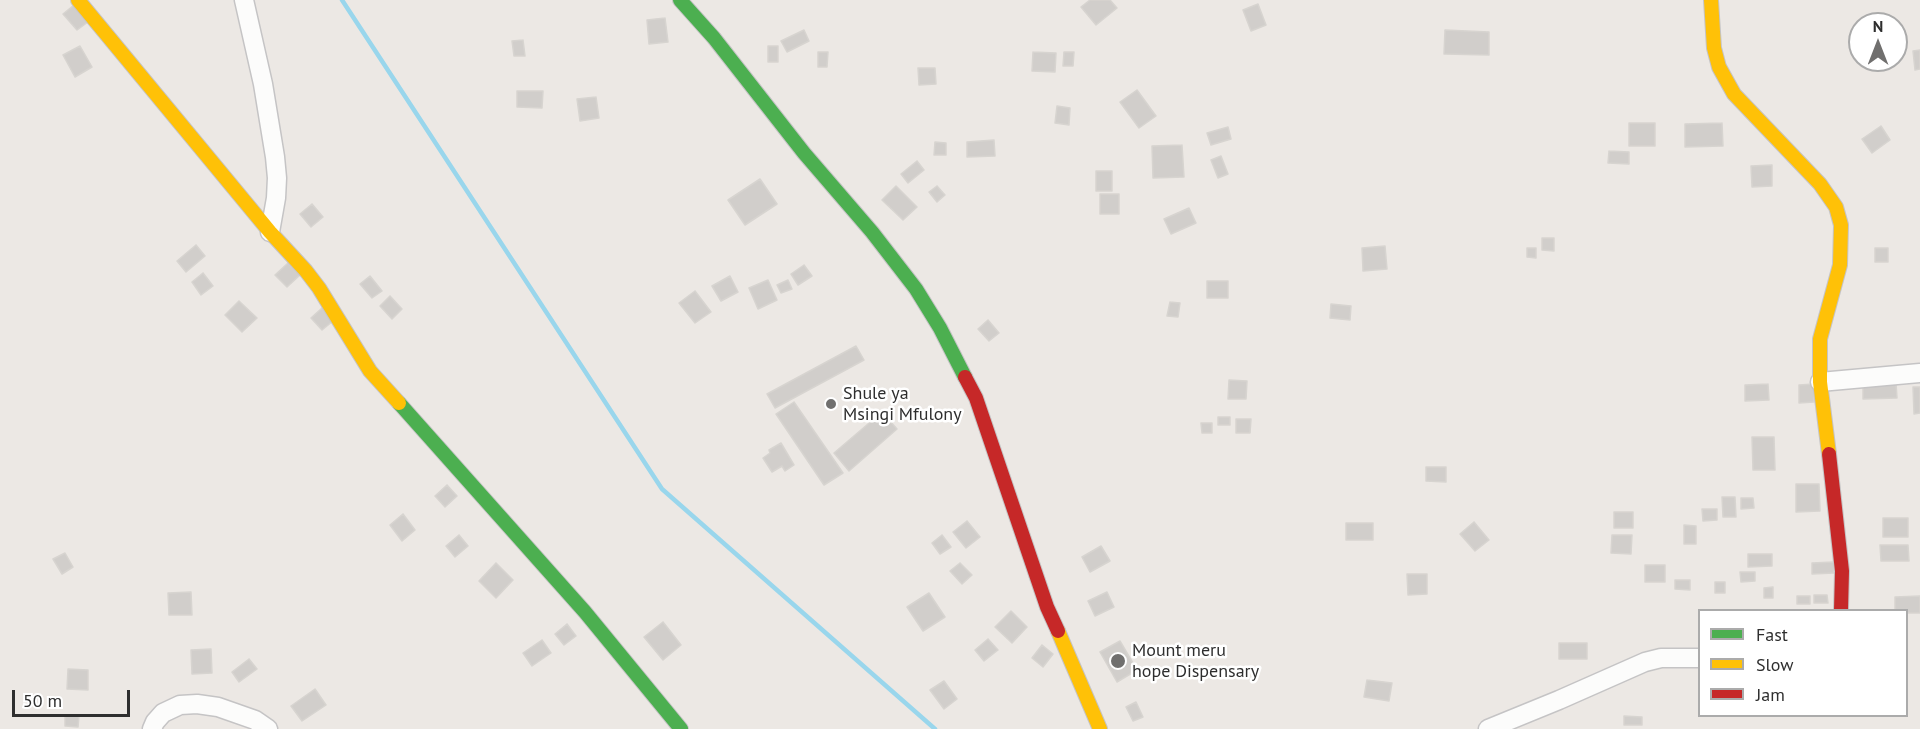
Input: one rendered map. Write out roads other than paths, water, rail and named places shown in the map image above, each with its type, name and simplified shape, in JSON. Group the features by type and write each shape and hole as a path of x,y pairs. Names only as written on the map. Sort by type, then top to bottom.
{"street":[{"path":"78,0 319,288 370,371 585,612 681,729"},
{"path":"244,0 263,84 275,157 276,198 270,232"},
{"path":"680,0 714,38 804,153 872,232 916,289 940,328 976,398 1047,607 1100,729"},
{"path":"1711,0 1714,48 1719,67 1734,94 1820,184 1836,207 1841,225 1840,265 1820,339 1820,382 1839,536 1842,571 1841,609"},
{"path":"1820,382 1920,373"},
{"path":"1488,729 1645,662 1681,657 1698,658"},
{"path":"152,729 163,713 180,705 197,704 218,707 255,720 268,729"}],"waterway":[{"path":"342,0 662,489 935,729"}],"place":[{"name":"Shule ya Msingi Mfulony","path":"831,404"},
{"name":"Mount meru hope Dispensary","path":"1118,661"}]}
